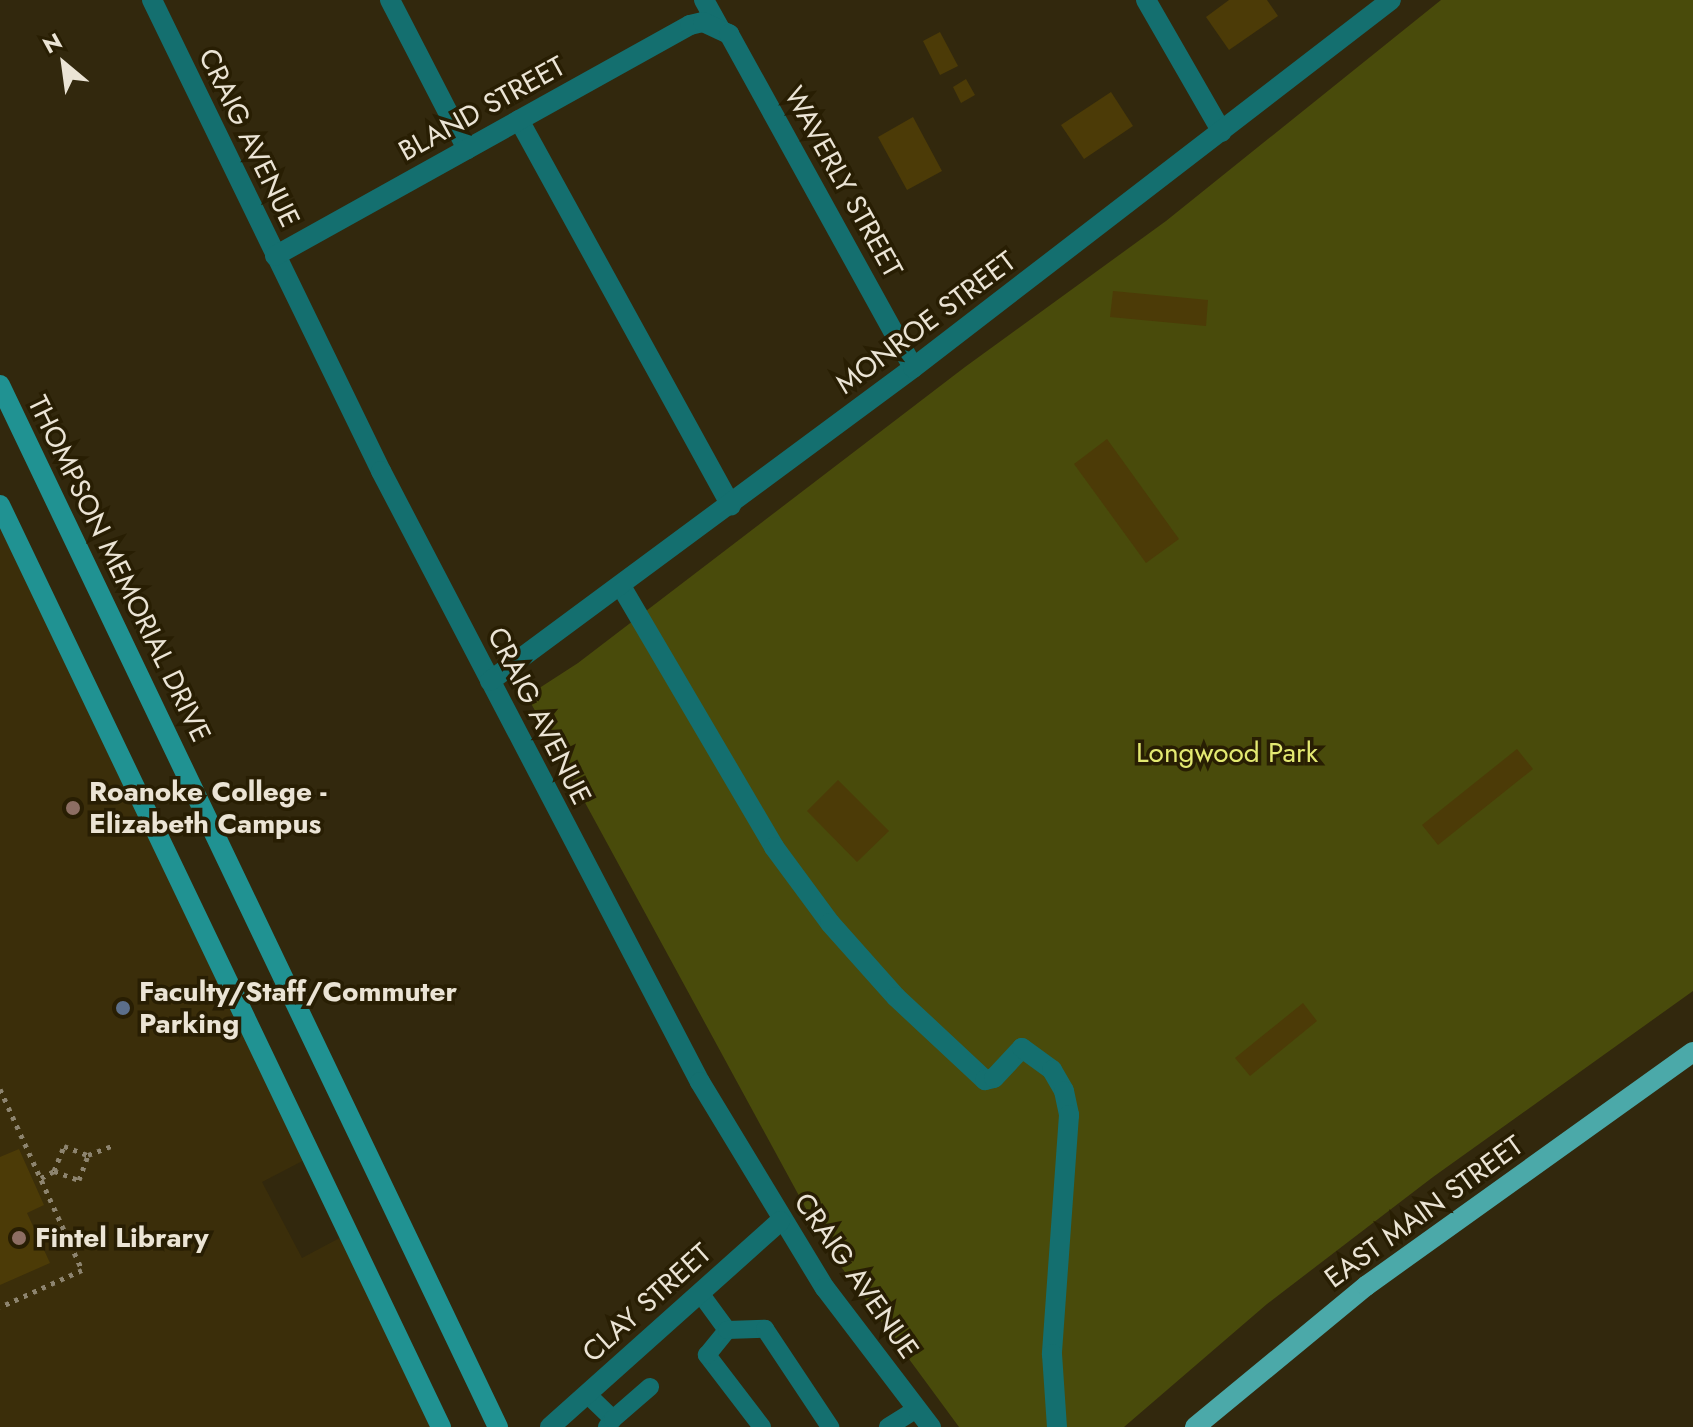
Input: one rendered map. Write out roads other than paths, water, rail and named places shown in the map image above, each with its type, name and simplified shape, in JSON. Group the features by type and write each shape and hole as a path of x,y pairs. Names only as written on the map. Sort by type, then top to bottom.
{"main road":[{"name":"THOMPSON MEMORIAL DRIVE","path":"0,385 498,1427"},
{"path":"0,505 441,1427"},
{"name":"EAST MAIN STREET","path":"1195,1427 1366,1286 1693,1052"}],"street":[{"name":"CRAIG AVENUE","path":"152,0 275,256 490,681 700,1082 780,1221 931,1427"},
{"path":"390,0 467,149"},
{"name":"WAVERLY STREET","path":"704,0 719,27 729,34 913,368"},
{"path":"1146,0 1222,132"},
{"name":"MONROE STREET","path":"490,681 731,506 1391,0"},
{"name":"BLAND STREET","path":"275,256 690,25 719,27"},
{"path":"519,120 731,506"},
{"path":"621,586 774,847 830,923 896,997 985,1080 994,1078 1022,1048 1052,1070 1064,1091 1068,1130 1052,1354 1057,1427"},
{"name":"CLAY STREET","path":"550,1427 780,1221"}],"lane":[{"path":"700,1293 727,1330"},
{"path":"762,1427 707,1355 727,1330 765,1329 830,1427"},
{"path":"587,1394 610,1423 650,1387"},
{"path":"888,1427 917,1409"}],"place":[{"name":"Roanoke College - Elizabeth Campus","path":"73,808"},
{"name":"Faculty/Staff/Commuter Parking","path":"123,1008"},
{"name":"Fintel Library","path":"19,1238"}],"park label":[{"name":"Longwood Park","path":"1227,753"}]}
